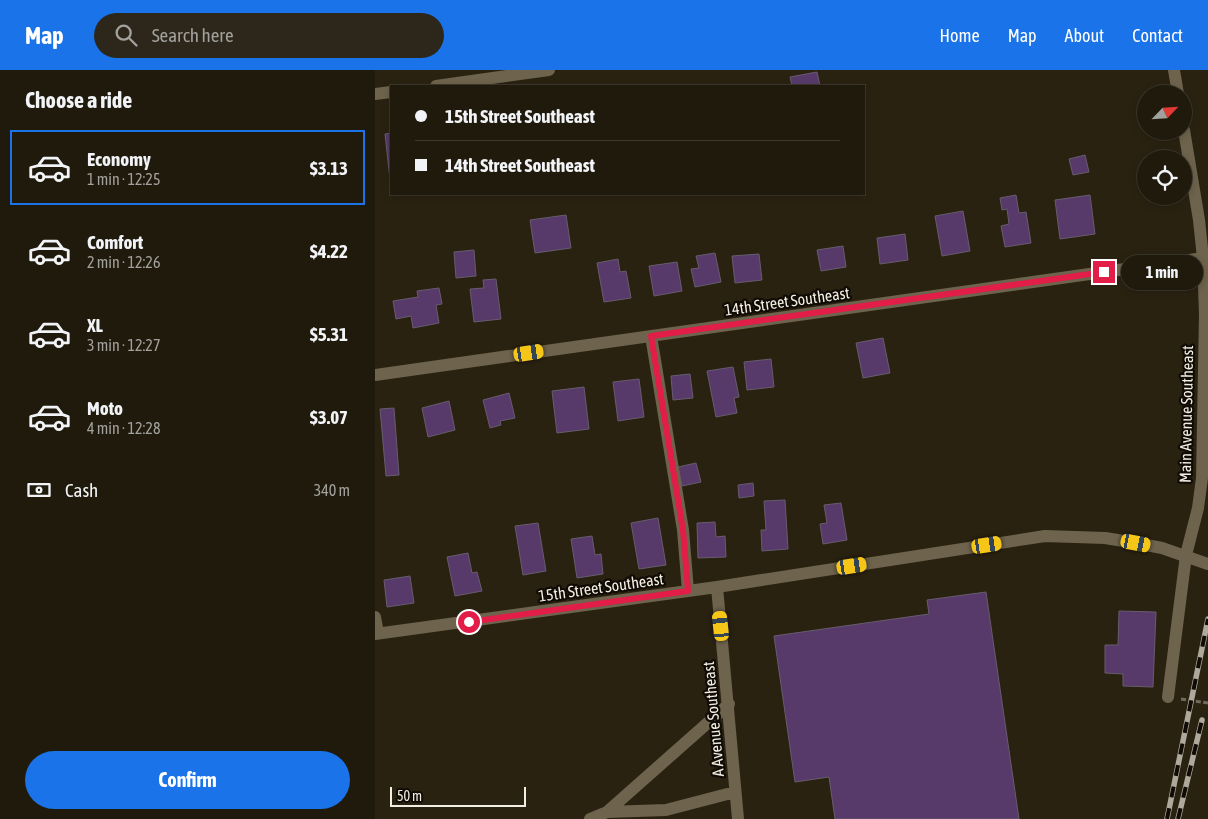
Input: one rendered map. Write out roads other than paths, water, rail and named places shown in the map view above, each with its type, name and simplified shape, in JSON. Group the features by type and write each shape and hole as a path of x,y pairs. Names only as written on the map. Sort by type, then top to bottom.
{"street":[{"path":"442,85 549,70"},
{"path":"1174,70 1176,85"},
{"path":"375,94 390,92"},
{"name":"Main Avenue Southeast","path":"1168,697 1186,556 1198,508 1202,478 1205,314 1203,258 1199,220 1186,140"},
{"name":"14th Street Southeast","path":"375,375 1203,258"},
{"path":"651,336 683,530 688,591"},
{"name":"15th Street Southeast","path":"377,633 717,587 1045,536 1105,538 1162,548 1208,564"},
{"name":"A Avenue Southeast","path":"717,587 738,819"},
{"path":"375,617 377,633"},
{"path":"590,819 607,812 729,704"},
{"path":"607,812 666,810 735,792"}],"railway":[{"path":"1167,819 1208,619"},
{"path":"1178,819 1202,720"}]}
